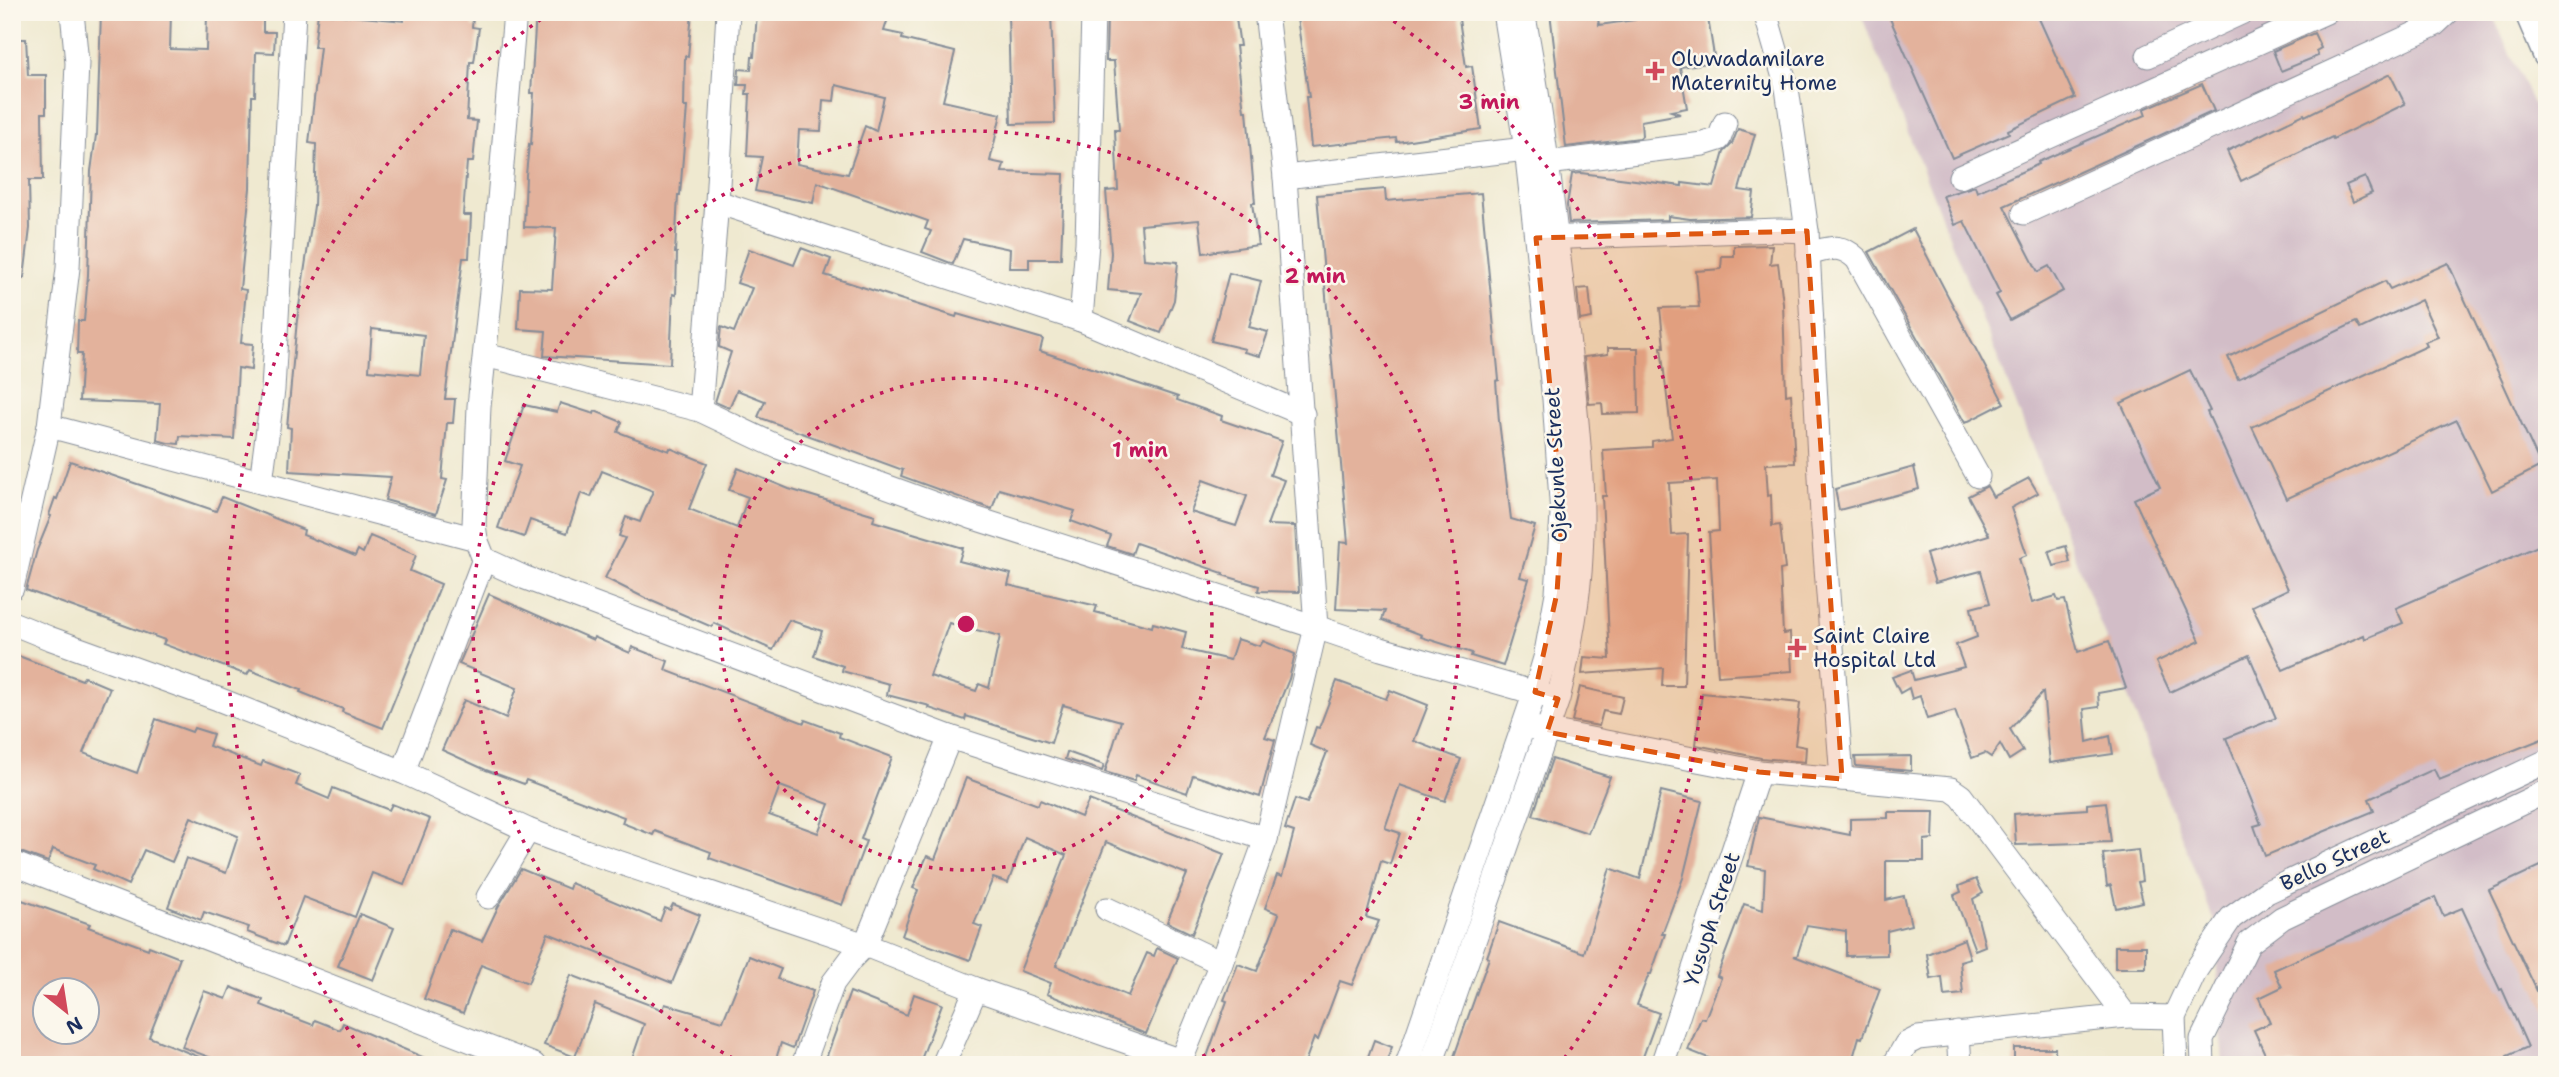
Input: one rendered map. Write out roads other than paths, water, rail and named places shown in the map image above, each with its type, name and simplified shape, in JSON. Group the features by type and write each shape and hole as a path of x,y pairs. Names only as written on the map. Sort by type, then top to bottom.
{"main road":[{"path":"2529,12 2547,54"}],"street":[{"path":"12,588 49,426 68,268 77,62 72,12"},
{"path":"261,482 273,390 293,12"},
{"path":"403,772 480,549 474,525 478,420 515,12"},
{"path":"700,410 717,202 727,12"},
{"path":"1081,320 1087,243 1093,12"},
{"path":"12,623 218,699 403,772 528,830 865,945 976,989 1180,1063 1221,963 1266,839 1316,627 1285,177 1266,12"},
{"name":"Ojekunle Street","path":"1431,1065 1558,699 1581,559 1582,518 1575,405 1546,238 1526,149 1504,12"},
{"name":"Ojekunle Street","path":"1406,1065 1535,692 1545,657 1557,593 1562,515 1546,238 1547,163 1523,12"},
{"path":"1765,12 1787,88 1807,231 1822,515 1842,779"},
{"path":"2148,56 2243,12"},
{"path":"1960,177 2326,12"},
{"path":"2024,213 2434,25 2448,12"},
{"path":"1547,163 1703,144 1719,139 1725,123"},
{"path":"1285,177 1526,149"},
{"path":"717,202 1081,320 1303,414"},
{"path":"1546,238 1807,231"},
{"path":"1808,254 1836,247 1847,250 1857,259 1978,476"},
{"path":"485,355 700,410 778,447 971,516 1381,649 1558,699"},
{"path":"49,426 261,482 480,549 523,576 950,737 1266,839"},
{"path":"1524,726 1759,772 1951,789 1961,796 2126,1016"},
{"path":"803,1065 833,983 865,945 950,737"},
{"name":"Bello Street","path":"2174,1017 2196,970 2231,918 2267,892 2547,761"},
{"name":"Yusuph Street","path":"1662,1065 1759,772"},
{"name":"Bello Street","path":"2203,1065 2202,1039 2249,943 2282,918 2547,791"},
{"path":"488,897 528,830"},
{"path":"12,863 534,1065"},
{"path":"1107,909 1221,963"},
{"path":"943,1065 976,989"},
{"path":"1894,1065 1906,1044 1918,1038 2126,1016 2174,1017 2176,1065"},
{"path":"1958,1033 1960,1065"}],"place":[{"name":"Oluwadamilare Maternity Home","path":"1655,71"},
{"name":"Saint Claire Hospital Ltd","path":"1797,648"}]}
